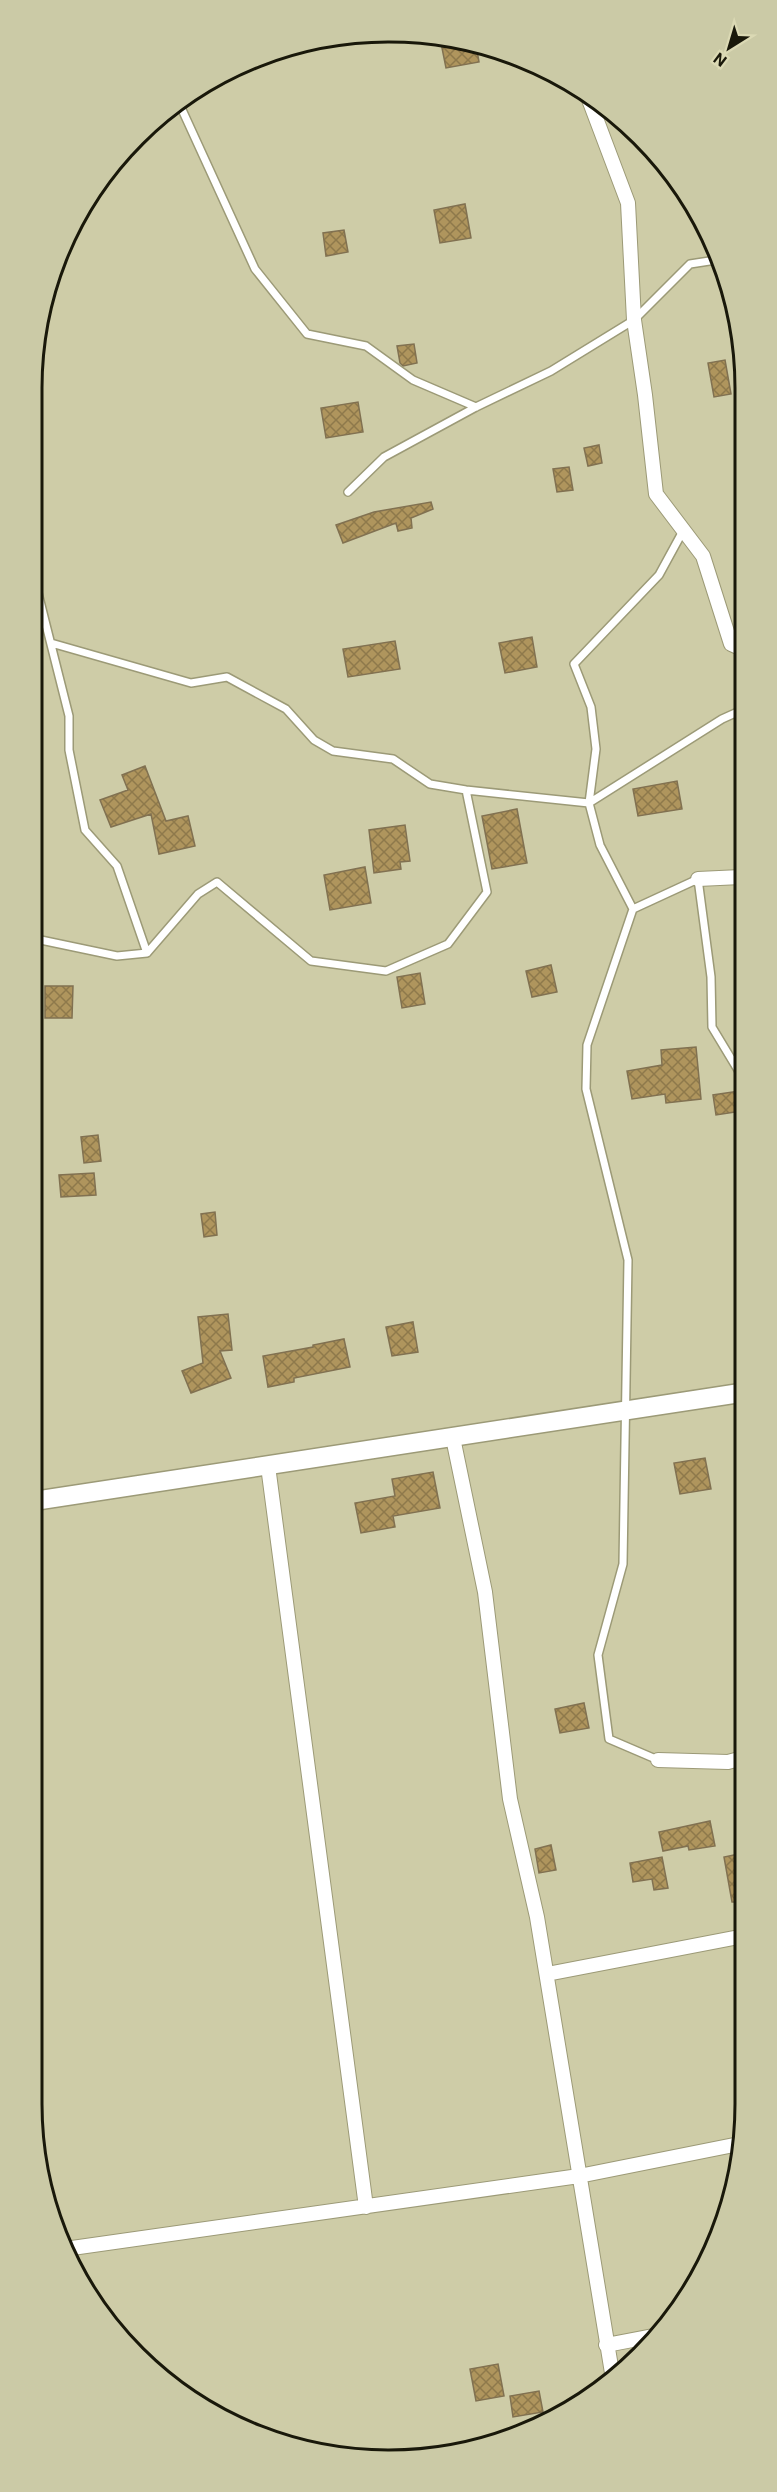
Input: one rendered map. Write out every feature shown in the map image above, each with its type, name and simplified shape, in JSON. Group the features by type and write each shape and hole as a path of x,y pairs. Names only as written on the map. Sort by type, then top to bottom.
{"street":[{"path":"593,109 628,203 634,320 656,494 704,556 731,644 735,646"},
{"path":"698,879 735,877"},
{"path":"42,1501 735,1394"},
{"path":"453,1438 484,1592 510,1798 537,1917 611,2369"},
{"path":"268,1466 366,2206"},
{"path":"658,1761 735,1760"},
{"path":"547,1974 735,1938"},
{"path":"74,2248 579,2176 732,2146"},
{"path":"606,2345 644,2338"}],"lane":[{"path":"182,111 255,269 307,334 366,346 413,380 476,406"},
{"path":"348,492 384,457 476,406 551,371 634,320 690,264 711,261"},
{"path":"658,1761 609,1739 598,1656 623,1564 627,1260 586,1089 587,1045 633,909 600,845 589,803 596,749 591,707 574,664 659,575 684,530"},
{"path":"42,608 69,716 69,750 85,830 117,866 147,953"},
{"path":"51,643 191,683 227,677 286,709 314,740 333,751 393,759 430,784 589,803 722,719 735,713"},
{"path":"42,940 117,956 147,953 198,894 217,882 311,960 386,971 448,944 487,892 466,789"},
{"path":"633,909 698,879 711,977 712,1027 735,1065"}],"building":[{"path":"442,46 478,54 479,62 446,68"},
{"path":"465,204 471,238 440,243 434,210"},
{"path":"344,230 348,252 326,256 323,233"},
{"path":"414,344 417,363 403,366 400,363 397,346"},
{"path":"725,360 731,394 714,397 708,363"},
{"path":"358,402 363,432 326,438 321,408"},
{"path":"599,445 602,463 588,466 584,448"},
{"path":"569,467 573,490 557,492 553,469"},
{"path":"431,502 433,509 411,518 412,528 398,531 396,523 343,543 336,525 374,512"},
{"path":"532,637 537,667 505,673 499,643"},
{"path":"395,641 400,669 348,677 343,649"},
{"path":"145,766 166,821 188,816 195,846 159,854 151,814 111,827 100,800 128,790 122,775"},
{"path":"677,781 682,809 638,816 633,789"},
{"path":"517,809 527,863 492,869 482,816"},
{"path":"405,825 410,861 400,862 401,869 374,873 369,830"},
{"path":"365,867 371,903 330,910 324,875"},
{"path":"551,965 557,992 532,997 526,971"},
{"path":"420,973 425,1004 402,1008 397,977"},
{"path":"45,986 73,986 72,1018 45,1018"},
{"path":"696,1047 701,1099 666,1103 665,1094 632,1099 627,1071 662,1065 661,1050"},
{"path":"735,1092 735,1112 716,1115 713,1095"},
{"path":"98,1135 101,1161 84,1163 81,1137"},
{"path":"94,1173 96,1195 61,1197 59,1175"},
{"path":"215,1212 217,1235 204,1237 201,1214"},
{"path":"228,1314 232,1350 220,1351 231,1378 191,1393 182,1371 203,1363 198,1317"},
{"path":"413,1322 418,1352 392,1356 386,1327"},
{"path":"344,1339 350,1367 294,1378 294,1382 268,1387 263,1356"},
{"path":"705,1458 711,1489 680,1494 674,1463"},
{"path":"433,1472 440,1508 393,1516 395,1527 361,1533 355,1503 395,1496 392,1479"},
{"path":"584,1703 589,1728 560,1733 555,1709"},
{"path":"710,1821 715,1846 689,1850 688,1846 663,1851 659,1832"},
{"path":"551,1845 556,1870 539,1873 535,1849"},
{"path":"735,1855 735,1902 732,1902 724,1857"},
{"path":"662,1857 668,1888 654,1890 652,1879 633,1882 630,1863"},
{"path":"498,2364 504,2396 476,2401 470,2369"},
{"path":"539,2391 543,2412 513,2417 510,2396"}]}
